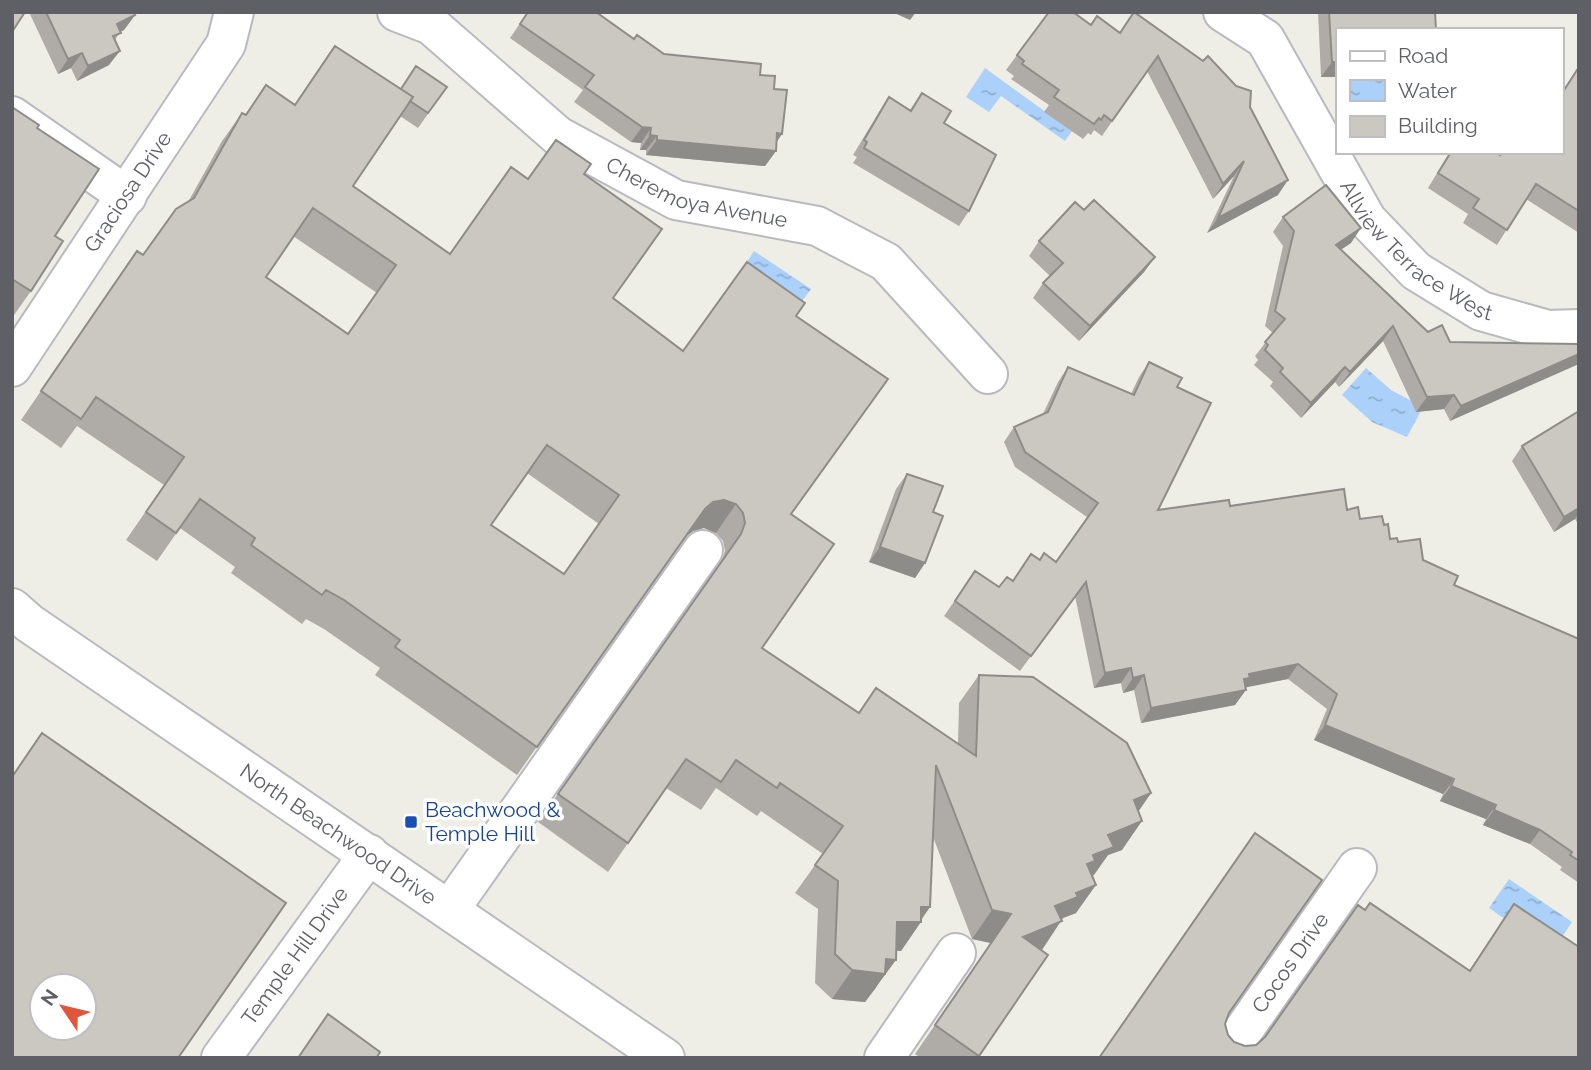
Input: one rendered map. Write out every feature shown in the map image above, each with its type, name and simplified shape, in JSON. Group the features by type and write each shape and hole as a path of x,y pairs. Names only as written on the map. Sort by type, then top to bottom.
{"street":[{"name":"Graciosa Drive","path":"12,367 226,44 234,12"},
{"name":"Cheremoya Avenue","path":"397,12 431,25 558,136 676,200 817,226 886,262 988,374"},
{"name":"Allview Terrace West","path":"1223,12 1274,26 1367,220 1416,271 1481,311 1548,330 1579,329"},
{"path":"12,116 127,196"},
{"path":"450,909 703,550"},
{"name":"North Beachwood Drive","path":"12,608 29,623 665,1058"},
{"name":"Temple Hill Drive","path":"221,1058 369,854"},
{"name":"Cocos Drive","path":"1224,1058 1357,868"},
{"path":"884,1058 956,953"}],"water":[{"path":"985,68 1072,131 1065,141 1001,96 989,112 966,97"},
{"path":"754,251 811,289 802,301 764,275 732,285"},
{"path":"1366,368 1391,390 1423,407 1407,437 1372,422 1342,395"},
{"path":"1509,879 1572,922 1552,952 1489,908"}],"building":[{"path":"12,12 25,12 12,32"},
{"path":"46,12 133,12 135,15 117,24 121,33 113,36 120,51 88,66 82,53 68,59"},
{"path":"528,12 596,12 634,39 637,35 664,54 761,64 760,75 775,76 774,89 787,90 782,134 777,133 776,151 657,140 657,136 650,135 651,128 642,127 585,87 594,75 520,24"},
{"path":"1049,12 1073,12 1091,25 1097,16 1120,33 1134,12 1203,61 1208,56 1236,86 1251,91 1250,107 1288,180 1218,218 1244,161 1223,184 1158,56 1112,121 1104,115 1094,124 1054,97 1059,90 1022,64 1024,61 1017,55"},
{"path":"1329,12 1435,12 1436,28 1336,28 1336,62 1332,62"},
{"path":"335,46 413,97 353,186 450,254 511,167 528,179 556,140 591,164 584,174 662,229 613,298 683,351 747,262 805,303 796,316 888,379 791,514 834,544 762,648 859,713 876,688 976,756 979,675 1033,677 1127,743 1151,793 1134,800 1142,821 1108,835 1114,847 1093,855 1095,861 1087,864 1096,885 1076,893 1078,897 1055,906 1062,921 1023,937 1048,955 979,1056 935,1025 1011,914 992,910 936,765 930,907 921,907 921,922 897,922 896,960 886,959 885,974 852,970 835,954 838,881 815,865 843,826 780,783 777,788 736,760 721,782 686,759 628,843 558,794 741,534 745,523 743,513 736,504 724,500 713,502 705,509 537,747 395,647 400,640 344,600 326,590 322,595 251,545 255,538 200,499 176,533 146,512 184,457 96,397 81,419 41,391 137,251 143,255 176,209 194,198 242,113 246,115 266,85 295,105","holes":["313,208 396,265 348,334 266,277","547,445 619,495 564,574 491,525"]},
{"path":"416,66 447,87 428,113 410,101 413,97 401,89"},
{"path":"1579,67 1579,211 1536,184 1507,230 1473,208 1479,199 1438,173 1450,154 1563,154 1563,92"},
{"path":"922,93 951,111 944,123 996,155 969,211 864,148 867,142 864,140 889,97 911,111"},
{"path":"12,107 39,125 37,128 99,169 55,236 63,241 31,291 12,279"},
{"path":"1326,185 1361,228 1336,245 1428,332 1442,325 1450,342 1579,344 1579,354 1461,406 1454,395 1427,397 1393,326 1350,372 1345,367 1311,403 1280,372 1283,368 1265,350 1268,345 1265,342 1285,319 1275,311 1294,231 1283,217"},
{"path":"1094,200 1155,257 1090,326 1043,283 1063,263 1039,241 1075,202 1084,210"},
{"path":"1149,362 1182,378 1177,387 1211,403 1158,510 1229,500 1230,506 1344,489 1347,510 1358,507 1360,519 1382,516 1384,525 1388,524 1390,539 1397,538 1398,542 1420,539 1423,560 1458,576 1454,585 1579,639 1579,861 1570,855 1572,852 1540,830 1494,810 1496,805 1451,786 1454,779 1325,725 1337,694 1298,664 1249,674 1250,678 1244,679 1246,690 1151,708 1144,675 1133,678 1131,668 1105,673 1086,582 1031,656 955,601 975,571 999,587 1007,577 1013,581 1031,554 1040,560 1044,553 1056,562 1098,503 1025,452 1014,427 1048,412 1068,367 1134,395"},
{"path":"1579,411 1579,508 1564,517 1522,446"},
{"path":"907,474 943,486 933,512 943,516 925,563 880,547"},
{"path":"42,733 286,903 178,1058 12,1058 12,773 14,774"},
{"path":"1255,833 1322,880 1229,1013 1225,1024 1228,1035 1234,1042 1245,1046 1256,1045 1265,1037 1358,905 1365,910 1370,903 1470,971 1514,904 1579,947 1579,1058 1099,1058"},
{"path":"328,1014 380,1052 378,1058 298,1058"}],"place":[{"name":"Beachwood & Temple Hill","path":"411,822"}]}
